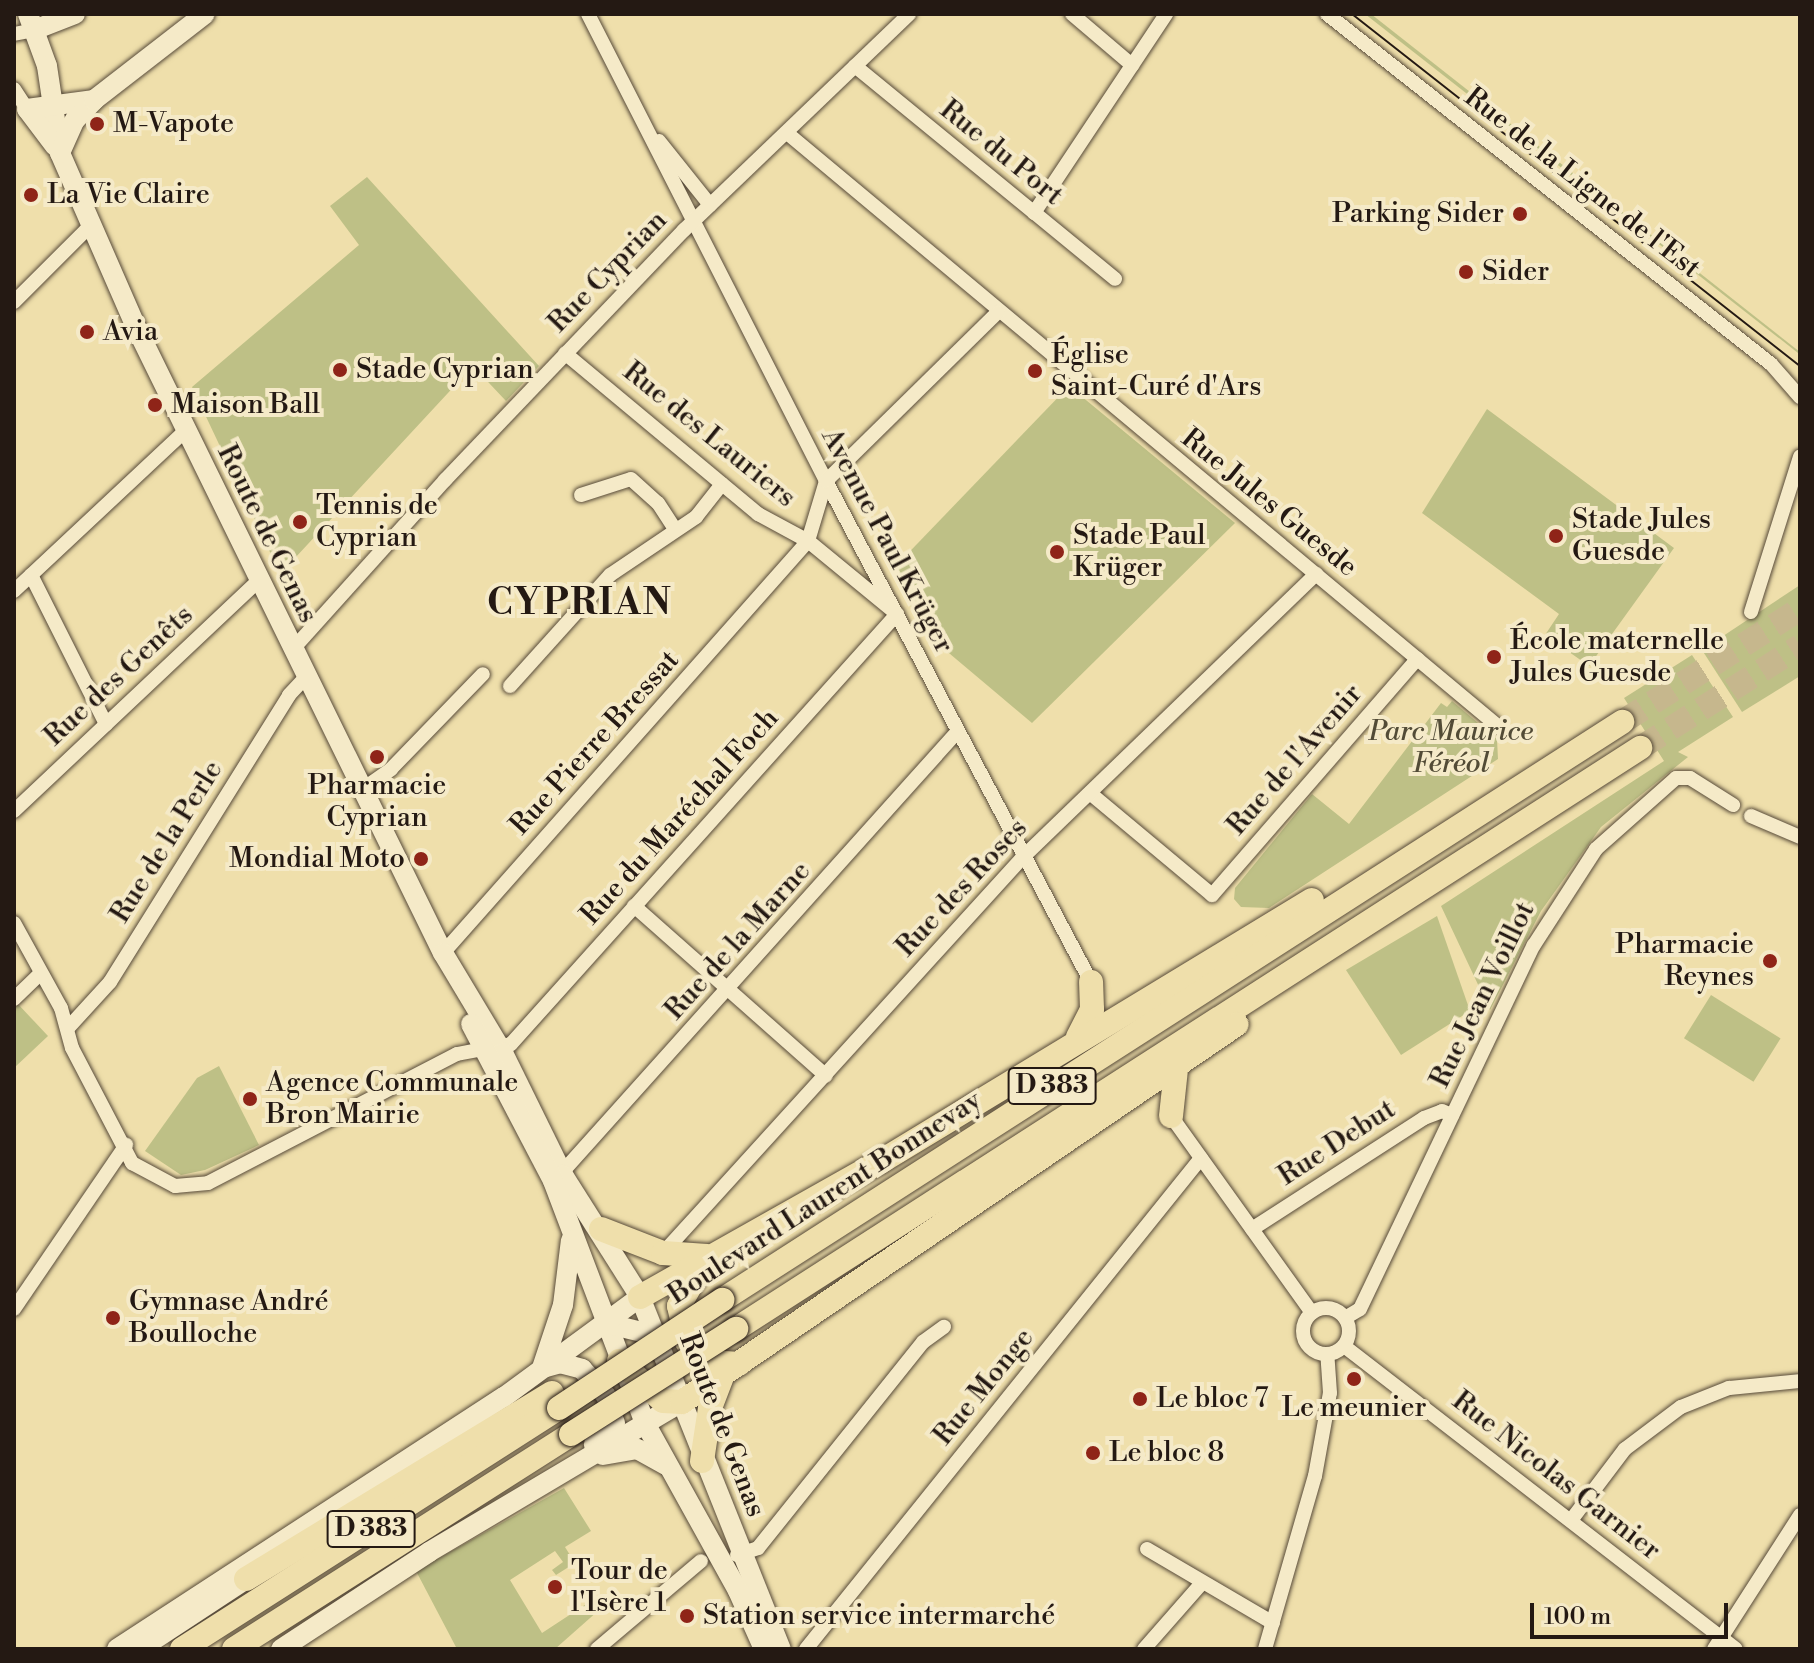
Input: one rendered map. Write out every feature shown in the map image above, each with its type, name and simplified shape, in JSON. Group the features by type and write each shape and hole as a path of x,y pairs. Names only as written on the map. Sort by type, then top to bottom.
{"highway":[{"name":"Boulevard Laurent Bonnevay","path":"663,1347 722,1300 1381,873 1622,722"},
{"name":"D 383","path":"234,1649 1640,748"},
{"path":"640,1297 707,1256 880,1162 1078,1037 1307,902 1381,873"},
{"path":"619,1361 663,1401 682,1402 1176,1069 1320,965 1347,935"},
{"path":"1091,982 1109,1000 1138,1003"},
{"path":"1078,1037 1092,1009 1091,982"},
{"path":"1130,1099 1171,1116 1176,1069"},
{"path":"601,1229 663,1253 707,1256"},
{"path":"707,1256 679,1306 687,1342 712,1362 730,1370"},
{"path":"246,1579 556,1400 625,1348 663,1347"},
{"path":"702,1461 710,1408 730,1370"},
{"name":"D 383","path":"182,1649 556,1400"}],"main road":[{"path":"25,26 75,14"},
{"path":"19,100 60,153 75,120 94,100 202,15"},
{"name":"Route de Genas","path":"25,26 52,104 60,153 90,226 360,791 491,1048 539,1124 558,1178 572,1234 645,1423 669,1467 710,1560 764,1649"},
{"path":"19,100 52,104 94,100"},
{"name":"Route de Genas","path":"491,1048 515,1114 558,1178 601,1229 640,1297 663,1347 702,1461 781,1649"},
{"path":"542,1368 563,1305 572,1234"},
{"path":"117,1649 542,1368 640,1297"},
{"path":"605,1323 646,1333 663,1347"},
{"path":"281,1649 509,1503 591,1446 615,1423 606,1396 582,1369 560,1363 542,1368"},
{"path":"509,1503 682,1402"},
{"path":"580,1463 620,1449 637,1449 669,1467"},
{"path":"140,1649 246,1579"}],"street":[{"name":"Avenue Paul Krüger","path":"588,14 826,481 1022,858 1091,982"},
{"name":"Rue Cyprian","path":"292,650 565,353 694,220 909,14"},
{"path":"1072,14 1132,65"},
{"path":"1034,213 1166,14"},
{"name":"Rue de la Ligne de l'Est","path":"1327,14 1771,364 1800,397"},
{"name":"Rue du Port","path":"855,66 1115,279"},
{"name":"Avenue Paul Krüger","path":"644,122 710,205"},
{"name":"Rue Jules Guesde","path":"787,133 997,313 1499,727"},
{"path":"14,302 90,226"},
{"path":"826,481 997,313"},
{"name":"Rue des Lauriers","path":"565,353 758,514 808,541 897,614"},
{"path":"14,591 186,430"},
{"path":"1751,612 1800,457"},
{"path":"581,495 631,479 658,503 675,529"},
{"name":"Rue Pierre Bressat","path":"443,953 808,541 826,481"},
{"path":"510,686 610,575 696,517 722,484"},
{"name":"Rue des Roses","path":"663,1253 1022,858 1316,574"},
{"path":"31,575 106,724"},
{"name":"Rue des Genêts","path":"14,811 259,580"},
{"name":"Rue du Maréchal Foch","path":"491,1048 511,1044 897,614"},
{"name":"Rue de l'Avenir","path":"1090,793 1212,895 1417,659"},
{"path":"360,791 391,769 483,674"},
{"name":"Rue de la Perle","path":"68,1028 110,982 289,695 305,678"},
{"name":"Rue de la Marne","path":"558,1178 730,990 957,732"},
{"name":"Rue Jean Voillot","path":"1345,1318 1360,1309 1534,945 1596,849 1676,778 1690,778 1733,805"},
{"path":"1751,816 1800,837"},
{"path":"634,906 826,1076"},
{"path":"14,923 68,1028 72,1048 126,1145 132,1163 145,1173 175,1186 199,1186 457,1054 491,1048"},
{"path":"14,999 41,973"},
{"name":"Rue Debut","path":"1252,1229 1424,1118 1442,1111 1452,1115"},
{"path":"515,1114 539,1124"},
{"path":"1171,1116 1312,1313"},
{"path":"14,1309 126,1145"},
{"name":"Rue Monge","path":"806,1649 1201,1158"},
{"path":"1326,1308 1345,1318 1349,1332 1344,1346 1327,1354 1313,1350 1304,1337 1304,1324 1312,1313 1326,1308"},
{"path":"597,1649 710,1560 758,1548 923,1342 944,1327"},
{"name":"Rue Nicolas Garnier","path":"1344,1346 1572,1519 1718,1643 1736,1649"},
{"path":"1265,1649 1315,1476 1330,1393 1327,1354"},
{"path":"1572,1519 1625,1449 1681,1407 1729,1388 1797,1381"},
{"path":"1718,1643 1800,1515"},
{"path":"1147,1549 1273,1623"},
{"path":"1144,1649 1202,1583"}],"green space":[{"path":"1365,14 1371,14 1800,352 1798,353"},
{"name":"Stade Cyprian","path":"367,177 539,366 506,401 473,366 295,558 277,567 192,387 359,245 330,206"},
{"name":"Stade Paul Krüger","path":"1069,386 1235,523 1032,723 924,632 892,570"},
{"name":"Stade Jules Guesde","path":"1487,409 1674,548 1589,666 1545,635 1559,614 1422,513"},
{"path":"1800,585 1800,676 1742,712 1702,650"},
{"path":"1692,655 1733,717 1678,752 1688,757 1601,827 1541,911 1490,1010 1441,906 1664,761 1624,698"},
{"name":"Parc Maurice Féréol","path":"1452,701 1497,739 1498,759 1269,908 1241,907 1234,899 1235,888 1312,794 1349,824 1441,703 1447,707"},
{"path":"1437,916 1470,1011 1401,1055 1346,970"},
{"path":"1711,995 1781,1038 1754,1082 1684,1038"},
{"path":"17,1003 48,1036 14,1068 14,1005"},
{"path":"219,1066 259,1145 205,1170 181,1175 145,1151 197,1078"},
{"path":"564,1488 591,1531 565,1547 575,1563 556,1575 552,1570 563,1562 555,1551 510,1580 542,1633 600,1595 607,1603 555,1649 457,1649 416,1571"}],"tunnel":[{"path":"1622,722 1800,609"},
{"path":"1640,748 1800,646"}],"tram line":[{"path":"1352,14 1800,366"}],"place":[{"name":"M-Vapote","path":"97,124"},
{"name":"La Vie Claire","path":"31,195"},
{"name":"Parking Sider","path":"1520,214"},
{"name":"Sider","path":"1466,272"},
{"name":"Avia","path":"87,332"},
{"name":"Stade Cyprian","path":"340,370"},
{"name":"Église Saint-Curé d'Ars","path":"1035,371"},
{"name":"Maison Ball","path":"155,405"},
{"name":"Tennis de Cyprian","path":"300,522"},
{"name":"Stade Jules Guesde","path":"1556,536"},
{"name":"Stade Paul Krüger","path":"1057,552"},
{"name":"École maternelle Jules Guesde","path":"1494,657"},
{"name":"Pharmacie Cyprian","path":"377,757"},
{"name":"Mondial Moto","path":"421,859"},
{"name":"Pharmacie Reynes","path":"1770,961"},
{"name":"Agence Communale Bron Mairie","path":"250,1099"},
{"name":"Gymnase André Boulloche","path":"113,1318"},
{"name":"Le meunier","path":"1354,1379"},
{"name":"Le bloc 7","path":"1140,1399"},
{"name":"Le bloc 8","path":"1093,1453"},
{"name":"Tour de l'Isère 1","path":"555,1587"},
{"name":"Station service intermarché","path":"687,1616"}],"district":[{"name":"CYPRIAN","path":"580,604"}]}
